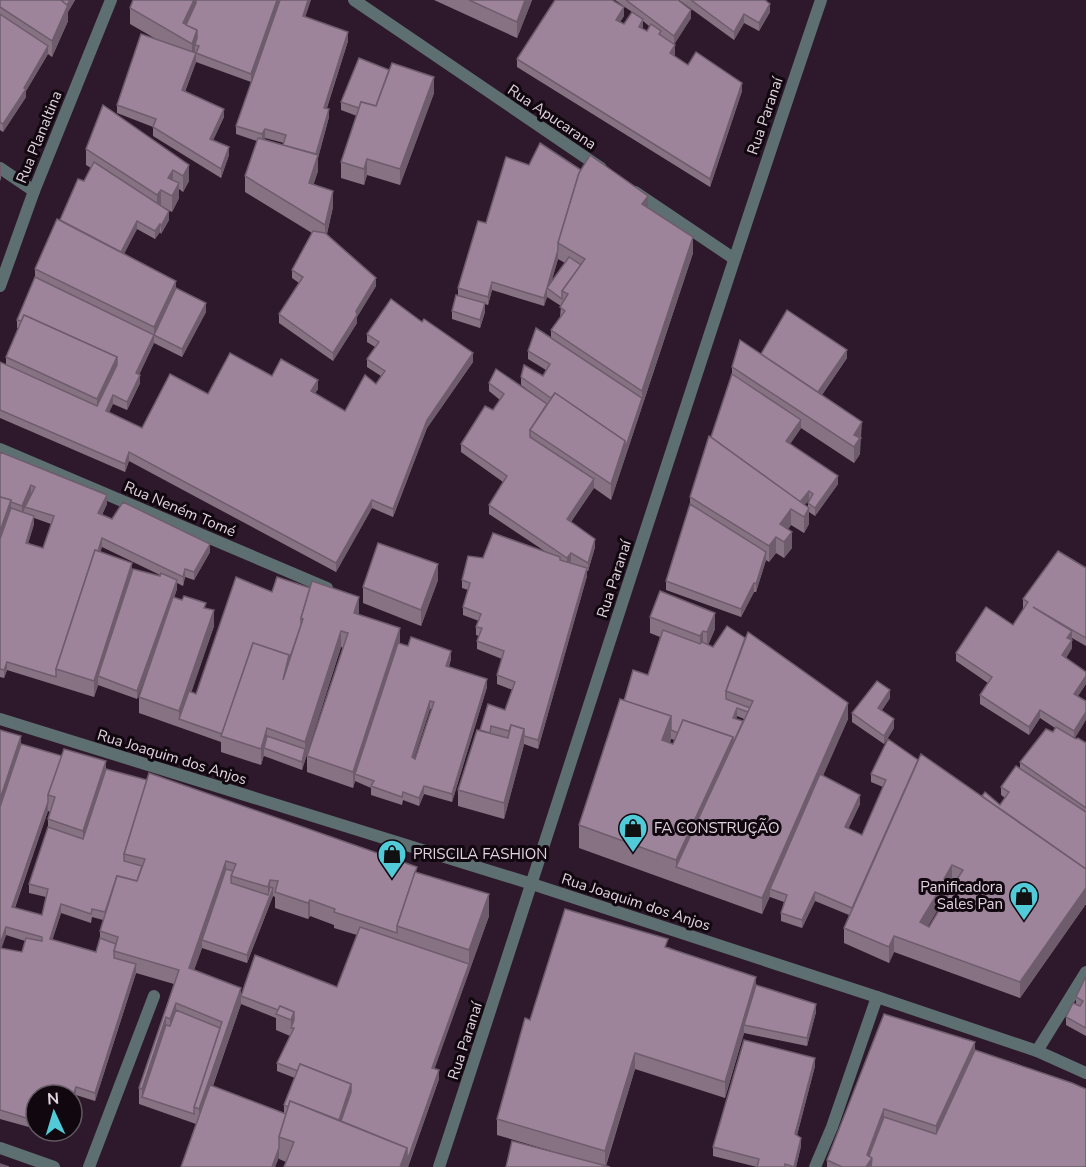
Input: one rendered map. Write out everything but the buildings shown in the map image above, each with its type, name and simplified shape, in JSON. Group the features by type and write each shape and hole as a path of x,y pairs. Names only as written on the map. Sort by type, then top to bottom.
{"street":[{"name":"Rua Planaltina","path":"0,286 34,191 111,0"},
{"name":"Rua Apucarana","path":"354,0 606,172"},
{"name":"Rua Paranaí","path":"439,1167 733,258 820,0"},
{"path":"0,168 34,191"},
{"path":"626,186 733,258"},
{"name":"Rua Neném Tomé","path":"0,449 337,592"},
{"name":"Rua Joaquim dos Anjos","path":"0,719 532,885 877,997 1037,1051 1086,1073"},
{"path":"1037,1051 1086,972"},
{"path":"89,1167 154,996"},
{"path":"815,1167 832,1127 877,997"},
{"path":"0,1148 54,1167"}],"place":[{"name":"FA CONSTRUÇÃO","path":"633,854"},
{"name":"PRISCILA FASHION","path":"392,880"},
{"name":"Panificadora Sales Pan","path":"1024,922"}]}
